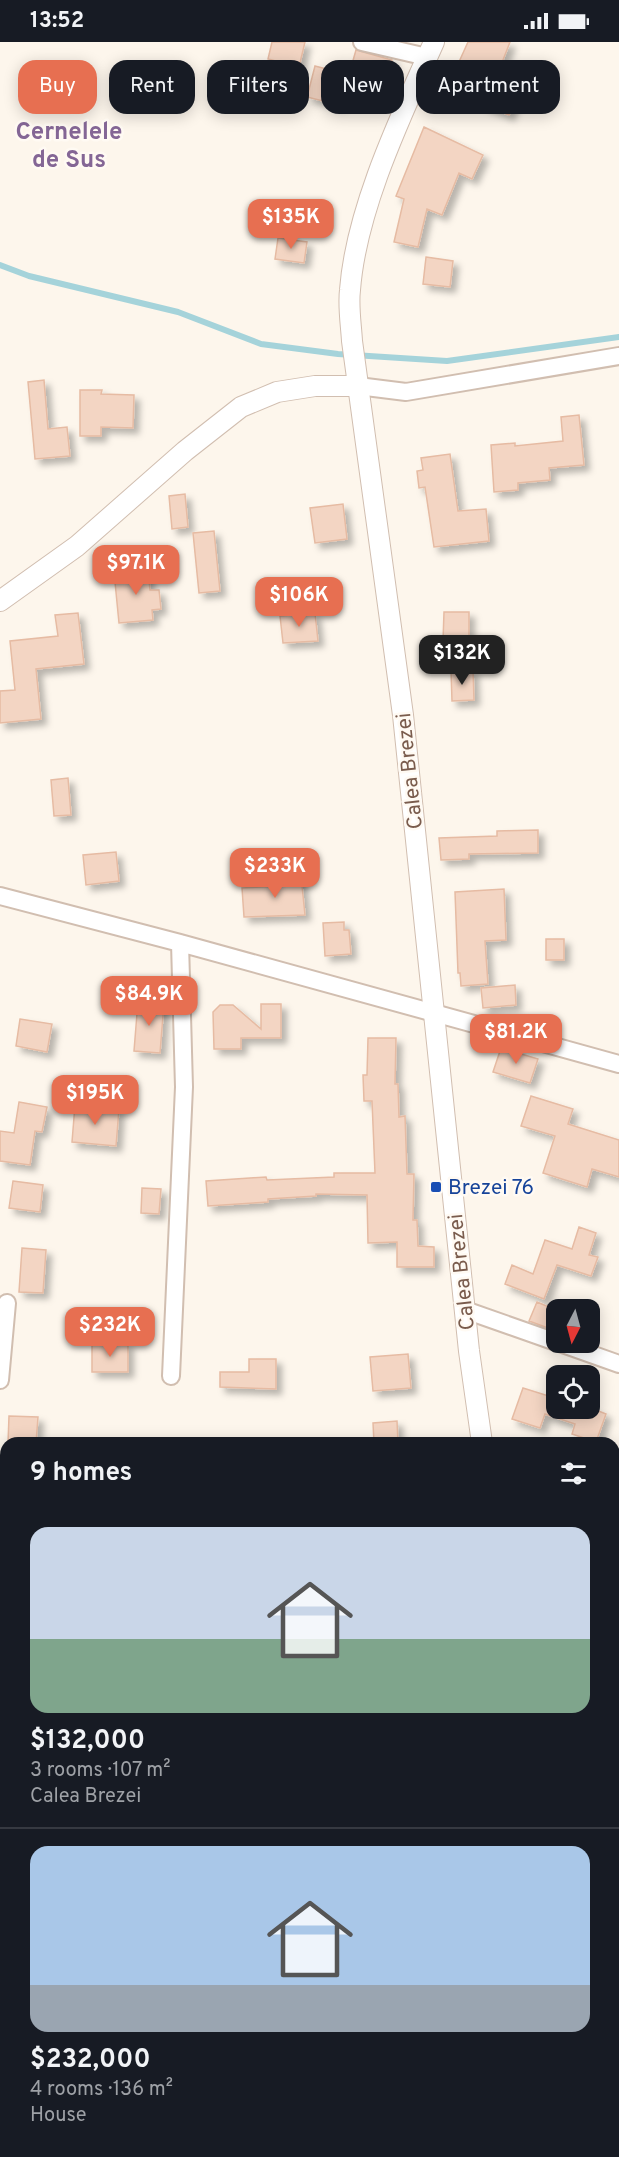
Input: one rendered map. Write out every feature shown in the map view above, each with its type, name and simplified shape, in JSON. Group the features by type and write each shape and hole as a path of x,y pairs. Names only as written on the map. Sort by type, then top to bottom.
{"street":[{"path":"362,42 431,50"},
{"name":"Calea Brezei","path":"431,50 382,164 358,234 350,291 352,341 404,714 465,1310 481,1437"},
{"path":"0,601 77,546 185,451 241,407 277,392 315,386 358,386 406,392 619,356"},
{"path":"0,896 619,1064"},
{"path":"171,1377 184,1088 180,943"},
{"path":"0,1380 6,1303"},
{"path":"465,1310 546,1338"},
{"path":"588,1353 619,1364"}],"building":[{"path":"272,42 305,42 301,60 268,59"},
{"path":"468,42 510,42 503,60 460,60"},
{"path":"356,50 392,60 353,60"},
{"path":"315,66 321,68 321,100 309,98"},
{"path":"424,127 483,155 472,179 459,173 442,215 427,209 418,247 394,242 404,199 396,196"},
{"path":"278,238 307,242 304,263 275,259"},
{"path":"426,257 453,261 450,287 423,284"},
{"path":"44,380 48,429 67,427 70,456 35,459 28,382"},
{"path":"80,390 102,390 101,394 134,395 133,428 101,427 101,436 80,436"},
{"path":"579,415 584,465 549,468 550,480 518,483 518,490 494,492 491,445 515,443 515,446 563,441 561,417"},
{"path":"450,454 458,511 486,509 489,541 434,547 425,487 419,488 417,471 423,470 421,458"},
{"path":"185,494 188,527 172,529 169,496"},
{"path":"343,504 347,539 315,543 310,508"},
{"path":"214,531 220,591 199,593 193,533"},
{"path":"148,569 150,590 159,590 161,609 152,610 153,620 119,623 114,572"},
{"path":"444,612 469,612 469,642 443,641"},
{"path":"78,613 84,664 36,669 41,719 0,723 0,691 15,690 10,641 58,636 55,615"},
{"path":"315,613 318,641 283,643 280,616"},
{"path":"473,670 474,700 452,701 451,671"},
{"path":"68,778 71,815 54,816 51,780"},
{"path":"538,830 538,853 469,854 469,859 441,860 439,838 497,836 497,831"},
{"path":"116,852 119,881 86,885 83,855"},
{"path":"301,876 305,915 244,917 242,888 279,886 278,877"},
{"path":"504,889 506,940 485,941 488,984 461,986 460,973 458,973 455,892"},
{"path":"344,922 344,930 349,930 351,954 325,956 323,923"},
{"path":"546,939 564,939 564,960 546,960"},
{"path":"515,985 516,1005 483,1008 481,988"},
{"path":"138,1001 164,1003 160,1053 134,1051"},
{"path":"261,1004 281,1004 281,1038 241,1038 241,1049 214,1049 213,1012 220,1005 233,1005 261,1029"},
{"path":"20,1019 52,1024 47,1052 16,1046"},
{"path":"368,1038 396,1038 395,1084 398,1084 399,1117 405,1116 407,1174 414,1174 413,1220 417,1220 418,1246 434,1247 434,1267 397,1267 397,1242 368,1243 367,1195 316,1194 316,1196 268,1199 268,1202 208,1206 206,1181 266,1177 267,1180 334,1177 334,1173 375,1173 372,1101 364,1101 363,1075 367,1075"},
{"path":"501,1048 538,1059 530,1083 493,1072"},
{"path":"531,1096 573,1109 568,1124 619,1140 619,1177 592,1169 587,1187 543,1173 555,1136 521,1126"},
{"path":"19,1102 47,1107 42,1132 35,1131 30,1165 0,1161 0,1131 14,1133"},
{"path":"75,1105 119,1109 116,1146 72,1142"},
{"path":"13,1181 43,1185 40,1212 9,1208"},
{"path":"142,1188 161,1189 159,1214 141,1213"},
{"path":"579,1227 596,1233 589,1255 598,1257 591,1276 557,1265 544,1299 505,1284 512,1265 533,1274 545,1240 572,1249"},
{"path":"22,1248 46,1250 43,1293 19,1292"},
{"path":"537,1302 546,1306 546,1327 529,1321"},
{"path":"92,1343 128,1343 128,1372 92,1372"},
{"path":"408,1354 411,1388 373,1391 370,1357"},
{"path":"249,1359 276,1359 276,1389 220,1387 220,1372 249,1372"},
{"path":"523,1388 546,1395 546,1414 540,1428 512,1419"},
{"path":"600,1412 606,1414 598,1437 581,1437 572,1434 575,1424 560,1419 600,1419"},
{"path":"9,1416 38,1417 36,1437 8,1437"},
{"path":"397,1421 398,1437 374,1437 373,1423"}],"waterway":[{"path":"0,265 29,276 178,312 261,344 338,354 447,361 619,337"}],"place":[{"name":"Brezei 76","path":"436,1187"}],"district":[{"name":"Cernelele de Sus","path":"69,145"}]}
